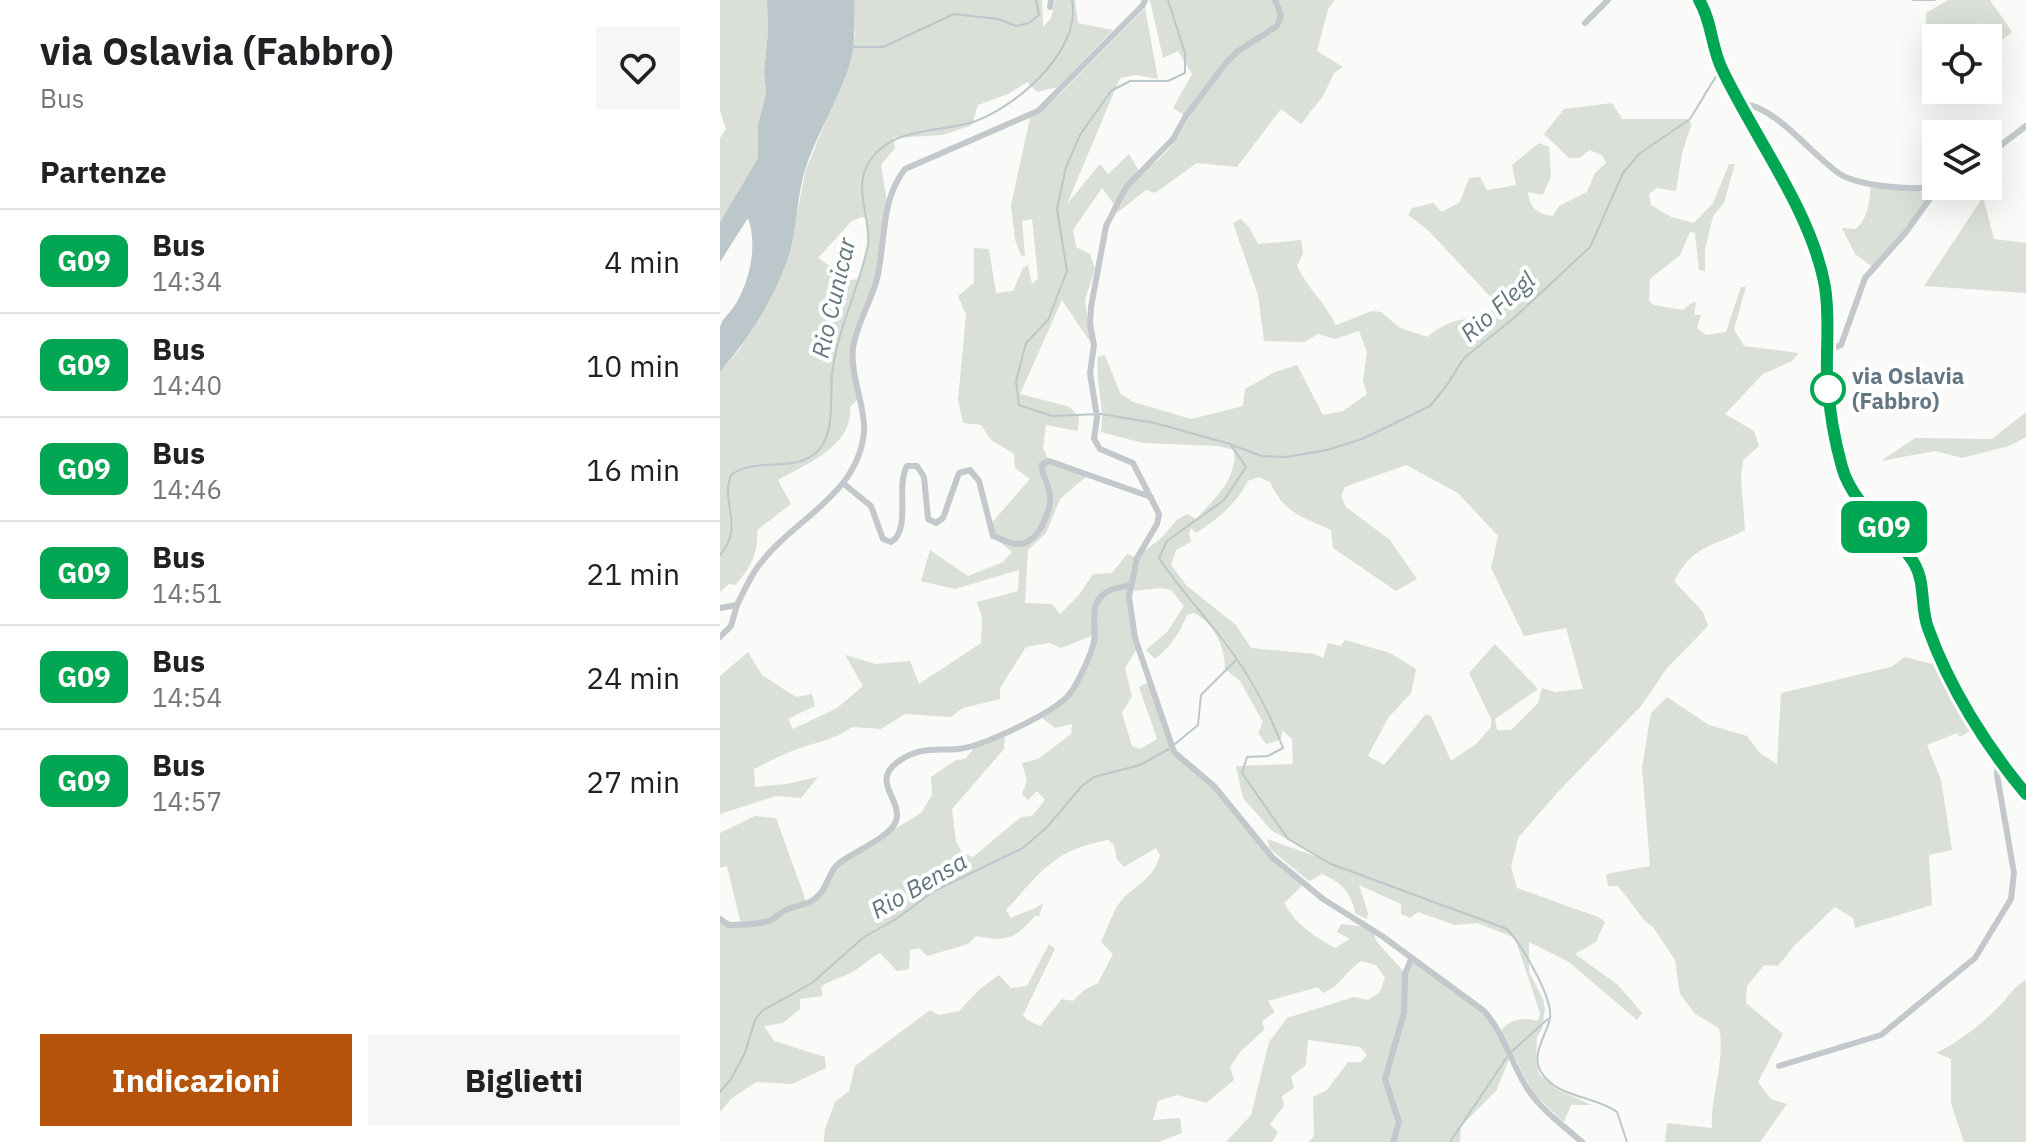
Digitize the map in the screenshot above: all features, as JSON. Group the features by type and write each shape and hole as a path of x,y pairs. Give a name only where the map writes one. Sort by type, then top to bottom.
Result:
{"street":[{"path":"720,637 731,626 737,605 758,566 844,484 855,463 864,431 853,368 853,346 876,282 887,203 893,185 905,169 1038,111 1145,0"},
{"path":"1275,0 1281,15 1277,26 1238,51 1225,64 1186,116 1173,139 1126,187 1106,226 1097,265 1090,315 1094,345 1090,373 1097,406 1096,445 1133,463 1159,514 1157,524 1137,558 1130,585 1135,638 1174,752 1214,786 1272,857 1323,899 1382,936 1484,1011 1495,1022 1527,1088 1582,1142"},
{"path":"1585,23 1608,0"},
{"path":"1699,0 1706,14 1714,48 1740,104 1811,240 1825,288 1829,391 1845,477 1919,573 1926,624 1937,651 1971,715 2026,794"},
{"path":"1740,104 1752,106 1779,122 1839,174 1855,181 1922,190"},
{"path":"2002,144 2026,126"},
{"path":"1827,351 1841,345 1865,278 1906,232 1928,201 1919,190"},
{"path":"844,484 871,506 883,539 891,542 898,538 902,529 902,475 907,466 917,466 924,477 928,519 936,523 943,518 959,473 970,470 979,481 993,536 1016,544 1026,543 1034,536 1047,514 1051,502 1050,489 1041,472 1042,464 1049,461 1151,497"},
{"path":"720,919 729,925 769,921 788,909 812,902 822,893 835,866 891,830 897,820 896,809 886,786 887,776 898,761 931,748 957,750 983,744 1068,697 1091,652 1095,635 1093,612 1098,601 1106,592 1130,585"},
{"path":"720,608 737,605"},
{"path":"1779,1066 1881,1035 1975,958 2011,899 2014,873 1997,775 1998,755"},
{"path":"1393,1142 1399,1122 1385,1079 1404,1013 1405,974 1411,959"}],"shaded area":[{"path":"720,0 767,0 768,32 764,72 766,93 758,125 758,158 720,222 720,138 726,129 720,111"},
{"path":"767,0 855,0 853,52 804,173 792,242 778,284 761,315 720,372 720,328 739,298 748,276 752,240 748,218 720,262 720,222 758,158 758,125 766,93"},
{"path":"855,0 1042,0 1043,27 1051,18 1055,0 1075,0 1078,23 1113,30 1058,87 1037,92 1027,82 1008,94 978,105 972,125 943,135 893,138 895,148 881,165 887,203 876,282 853,346 858,399 850,407 845,432 837,443 815,460 778,480 791,504 757,530 757,546 749,566 735,585 729,584 720,592 720,372 740,349 755,322 793,236 805,172 851,59 855,34","holes":["867,218 868,242 859,279 851,280 818,258 852,221"]},
{"path":"1150,0 1335,0 1328,9 1317,51 1343,67 1334,73 1323,96 1301,124 1281,109 1237,167 1197,163 1155,193 1146,190 1117,213 1102,188 1073,230 1076,247 1090,254 1095,269 1085,300 1091,343 1062,300 1020,394 1070,407 1079,417 1078,431 1046,425 1043,448 1049,461 1088,475 1060,499 1046,533 1028,550 1025,603 1052,604 1060,614 1079,595 1093,574 1112,573 1127,554 1137,558 1130,585 1138,647 1125,668 1132,696 1122,713 1132,746 1140,749 1157,739 1139,687 1149,682 1174,752 1214,786 1272,857 1304,884 1284,903 1300,924 1335,948 1350,939 1337,932 1341,924 1372,930 1377,942 1405,973 1411,959 1484,1011 1510,1057 1496,1091 1461,1126 1460,1142 1309,1142 1314,1136 1313,1097 1327,1090 1348,1062 1361,1062 1367,1055 1360,1047 1308,1040 1306,1065 1291,1077 1294,1088 1282,1096 1284,1106 1270,1124 1278,1132 1272,1142 1226,1142 1251,1115 1269,1042 1287,1018 1354,997 1368,1000 1380,992 1385,978 1376,965 1361,961 1334,987 1323,993 1318,987 1268,1001 1275,1012 1262,1021 1264,1030 1241,1051 1230,1067 1234,1080 1206,1103 1177,1095 1158,1101 1153,1120 1180,1118 1182,1133 1158,1142 824,1142 825,1129 835,1102 849,1091 855,1066 930,1010 939,1015 959,1011 999,975 1011,988 1027,986 1049,944 1055,949 1023,1015 1027,1020 1040,1026 1062,999 1073,1001 1084,990 1098,983 1113,954 1101,942 1113,914 1124,898 1152,871 1160,855 1156,848 1124,867 1117,859 1114,845 1108,840 1074,850 1039,874 1006,910 1011,918 1043,903 1039,917 1036,915 1016,934 1003,939 976,936 968,944 927,956 919,948 910,950 909,969 897,971 880,953 856,970 821,987 823,996 800,999 800,1009 783,1023 764,1026 774,1041 825,1057 826,1068 792,1084 756,1082 731,1099 720,1112 720,919 729,925 741,924 727,866 720,868 720,833 755,816 776,818 807,904 812,902 835,866 921,813 932,795 931,777 956,760 965,759 976,746 1005,733 1004,749 952,809 956,841 962,853 973,857 1021,817 1032,816 1045,800 1037,791 1028,800 1022,794 1027,781 1022,763 1038,759 1071,734 1072,724 1055,728 1038,715 1068,696 1091,652 1094,635 1061,648 1049,643 1026,647 1000,688 1000,699 963,708 951,717 905,714 881,729 852,727 754,769 755,787 818,777 801,798 776,796 720,814 720,676 748,652 762,675 796,697 812,694 815,706 788,719 793,729 837,708 863,686 845,655 876,664 910,661 919,684 981,643 982,617 977,602 1018,591 1019,570 955,589 921,581 930,550 968,576 1003,562 1012,552 993,536 990,525 1030,479 1015,468 1014,454 991,440 981,425 963,423 958,400 966,315 958,296 974,283 974,248 989,249 996,293 1013,291 1023,268 1028,265 1032,284 1038,278 1032,219 1022,221 1025,256 1021,255 1015,240 1011,205 1030,118 1059,95 1145,8 1158,79 1136,75 1120,78 1067,204 1100,164 1108,174 1129,154 1140,173 1159,159 1177,137 1194,109 1186,116 1173,108 1192,74 1178,51 1163,58"},
{"path":"1948,0 1990,0 2012,32 2002,40 2002,24 1926,24 1926,13"},
{"path":"1612,103 1622,119 1690,119 1676,191 1657,188 1649,194 1651,205 1671,217 1694,223 1713,203 1729,164 1735,164 1724,203 1713,216 1705,250 1705,271 1699,270 1695,233 1690,232 1680,255 1650,279 1649,301 1654,305 1683,310 1696,303 1694,315 1701,315 1697,328 1706,335 1726,332 1741,287 1746,287 1734,329 1744,346 1799,353 1792,361 1763,374 1725,414 1754,431 1759,446 1743,460 1741,478 1745,530 1696,553 1674,581 1703,612 1708,626 1667,668 1641,706 1518,838 1511,867 1517,888 1605,922 1596,942 1575,954 1618,985 1642,1013 1637,1020 1569,962 1529,942 1529,972 1545,1009 1542,1029 1537,1037 1539,1074 1558,1090 1592,1105 1571,1105 1564,1122 1533,1093 1501,1030 1518,1020 1538,1021 1540,1013 1515,938 1477,923 1455,925 1418,912 1410,918 1401,914 1401,904 1359,885 1367,919 1356,914 1348,894 1335,881 1322,874 1309,881 1270,849 1267,839 1318,857 1271,830 1243,798 1236,766 1293,764 1292,739 1283,731 1280,740 1266,744 1258,733 1263,722 1240,681 1225,669 1217,636 1201,617 1194,613 1187,615 1174,639 1155,659 1146,650 1167,632 1184,606 1171,590 1134,591 1136,568 1143,552 1178,519 1187,514 1196,519 1210,504 1232,470 1234,450 1218,446 1143,443 1101,432 1097,367 1098,357 1105,355 1120,393 1133,402 1191,419 1243,406 1245,389 1275,372 1297,365 1323,415 1343,411 1367,394 1363,381 1367,352 1359,331 1335,339 1318,334 1304,342 1264,341 1258,295 1233,223 1241,219 1258,244 1301,240 1303,253 1297,266 1336,325 1372,311 1381,312 1400,328 1428,337 1451,322 1478,320 1499,306 1427,229 1408,215 1412,208 1433,203 1442,212 1460,202 1469,178 1480,177 1487,190 1516,185 1512,165 1539,143 1549,147 1551,176 1543,195 1528,192 1529,198 1535,209 1553,216 1559,206 1587,192 1595,173 1606,163 1602,155 1589,150 1580,158 1569,158 1544,134 1564,109","holes":["1406,465 1458,493 1498,536 1491,568 1524,636 1566,628 1583,689 1555,692 1542,688 1538,703 1511,730 1497,730 1495,719 1538,689 1495,644 1469,673 1491,719 1491,727 1476,744 1451,761 1431,716 1426,714 1384,765 1368,756 1388,718 1411,693 1416,669 1390,653 1345,640 1341,646 1328,643 1323,658 1314,654 1251,648 1236,625 1187,586 1171,565 1176,550 1191,542 1191,528 1196,533 1212,522 1232,504 1248,481 1259,477 1270,482 1288,508 1331,530 1333,548 1396,591 1417,579 1390,540 1346,507 1341,496 1345,487"]},
{"path":"1871,183 1919,190 1922,200 1928,201 1874,268 1855,254 1842,228 1856,229 1868,208"},
{"path":"1981,200 1984,200 1994,239 2026,243 2026,293 1924,286"},
{"path":"2026,412 2026,437 2009,446 1962,458 1935,451 1881,461 1915,438 1992,439"},
{"path":"1937,651 1978,726 1960,737 1957,733 1927,745 1941,780 1952,850 1929,855 1932,905 1855,928 1853,918 1835,907 1778,966 1764,965 1747,986 1746,1003 1783,1034 1758,1082 1771,1099 1787,1104 1760,1142 1665,1142 1667,1123 1712,1128 1721,1040 1719,1028 1695,1014 1680,994 1675,960 1653,927 1618,886 1608,886 1606,874 1650,866 1642,768 1651,713 1667,697 1709,725 1747,736 1760,753 1777,764 1781,693 1891,667 1905,657 1932,664"},
{"path":"2026,980 2026,1142 1964,1142 1951,1103 1951,1059 1936,1053 1980,1024"}],"waterway":[{"path":"851,47 883,47 954,14 998,19 1016,26 1029,23 1039,15 1036,0"},
{"name":"Rio Cunicar","path":"720,555 731,534 728,495 731,475 751,467 804,460 820,448 829,429 835,358 868,245 862,195 863,175 867,166 876,153 901,137 976,121 1027,89 1044,73 1067,38 1072,19 1072,0"},
{"path":"1168,0 1185,53 1185,73 1168,81 1130,81 1111,91 1080,135 1066,167 1057,209 1067,271 1048,320 1026,343 1016,381 1019,405 1052,416 1101,414 1155,423 1230,444 1246,467 1224,500 1167,541 1159,558 1246,673 1283,748 1268,756 1247,757 1242,773 1288,839 1331,864 1507,929 1535,971 1550,1009 1550,1018 1538,1051 1541,1072 1548,1081 1566,1092 1617,1112 1627,1142"},
{"path":"1913,0 1935,0"},
{"name":"Rio Flegl","path":"1232,445 1262,456 1286,457 1327,450 1362,439 1430,406 1464,358 1514,318 1590,247 1623,173 1639,154 1690,119 1718,73"},
{"name":"Rio Bensa","path":"1175,744 1198,725 1201,695 1236,660"},
{"name":"Rio Bensa","path":"720,1092 745,1053 755,1020 762,1011 812,983 864,937 896,919 934,891 1023,848 1094,777 1140,765 1169,749"},
{"path":"1511,1052 1548,1019"},
{"path":"1450,1142 1507,1057"}],"bus line":[{"name":"G09","path":"1699,0 1706,14 1719,64 1794,204 1822,273 1828,314 1829,391 1845,477 1857,497 1919,573 1926,624 1937,651 1971,715 2026,794"}],"place":[{"name":"via Oslavia (Fabbro)","path":"1828,389"}]}
